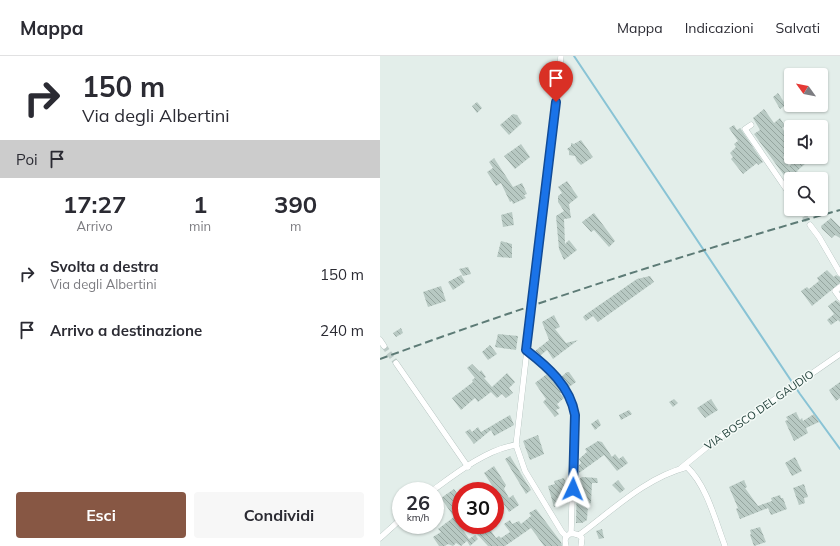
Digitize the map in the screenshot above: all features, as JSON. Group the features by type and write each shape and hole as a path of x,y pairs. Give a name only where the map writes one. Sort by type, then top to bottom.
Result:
{"street":[{"path":"561,56 516,444 525,471 562,532 579,535 582,542 581,546"},
{"path":"751,125 745,129 784,186"},
{"path":"810,224 819,236 840,273"},
{"path":"840,287 835,291 840,298"},
{"path":"380,340 384,346"},
{"path":"526,350 554,373 573,405 575,415 569,534 564,541 566,546"},
{"name":"VIA BOSCO DEL GAUDIO","path":"579,535 648,482 681,468 713,442 840,354"},
{"path":"396,364 468,467"},
{"path":"444,483 500,448 516,444"},
{"path":"681,468 687,467 695,475 725,546"},
{"path":"380,538 392,527"}],"building":[{"path":"778,93 784,102 784,106 780,109 773,97"},
{"path":"477,102 482,108 477,113 472,106"},
{"path":"764,109 774,123 780,118 784,124 782,128 784,131 784,164 788,164 789,166 791,164 805,164 797,171 798,172 784,172 784,175 754,134 760,130 753,118"},
{"path":"513,114 517,115 522,123 509,135 500,125"},
{"path":"734,125 737,130 740,128 763,162 758,165 757,163 743,174 731,159 733,157 730,153 736,147 734,144 738,141 729,128"},
{"path":"581,140 593,157 581,165 575,156 569,155 569,151 567,149 571,146 571,143 574,144"},
{"path":"521,144 530,157 515,169 504,156"},
{"path":"494,158 513,187 522,183 527,194 524,195 526,198 513,204 512,201 510,202 501,183 496,186 487,172 493,168 489,162"},
{"path":"567,181 578,197 569,204 571,218 564,219 565,244 569,240 577,250 564,260 559,249 556,216 564,211 558,202 558,196 562,193 558,187"},
{"path":"512,212 514,225 503,227 501,215"},
{"path":"594,213 615,241 609,247 594,230 591,232 582,222"},
{"path":"831,218 840,227 840,238 835,235 832,238 822,229 821,226"},
{"path":"501,241 512,244 512,258 497,257"},
{"path":"468,267 471,274 463,276 459,269"},
{"path":"827,270 834,277 836,275 840,277 840,283 812,306 801,291 807,287 809,289 819,281 817,278"},
{"path":"461,275 465,282 453,290 448,282"},
{"path":"650,276 654,282 598,322 593,316 586,321 583,317 637,279"},
{"path":"441,286 446,301 428,307 423,292"},
{"path":"836,300 840,303 840,322 838,320 831,325 827,320 834,314 828,306"},
{"path":"554,315 560,327 555,329 566,343 578,340 553,359 547,350 541,355 535,351 549,340 542,322"},
{"path":"401,328 403,333 396,337 393,333"},
{"path":"498,334 518,336 516,350 495,347"},
{"path":"490,345 497,354 488,360 482,352"},
{"path":"472,364 480,372 481,370 486,377 484,378 492,387 507,373 515,382 509,388 513,393 506,398 502,394 497,398 491,392 478,402 475,398 461,410 452,398 473,382 472,380 475,378 467,368"},
{"path":"569,372 576,382 569,387 561,377"},
{"path":"547,374 560,389 562,392 560,393 564,398 557,404 560,408 556,410 559,414 555,417 543,402 546,399 535,383"},
{"path":"840,382 840,398 836,401 829,390"},
{"path":"674,399 678,403 673,407 669,402"},
{"path":"711,399 718,410 705,418 697,408"},
{"path":"629,410 632,414 621,420 619,415"},
{"path":"796,412 800,420 802,418 803,421 814,414 819,422 806,428 808,433 794,441 785,421 788,420 786,417"},
{"path":"510,415 514,425 494,436 491,430 474,444 465,432 470,429 472,432 478,427 481,432"},
{"path":"598,419 601,425 595,430 591,424"},
{"path":"538,435 544,454 530,460 523,441"},
{"path":"598,441 602,442 612,457 615,454 619,459 623,456 628,463 617,471 604,455 579,473 578,466 581,463 579,459 587,452 585,449"},
{"path":"510,456 531,490 526,494 505,459"},
{"path":"795,457 802,471 792,476 785,463"},
{"path":"494,466 506,485 504,489 504,482 490,482 484,473"},
{"path":"582,477 597,478 598,483 592,483 591,503 588,504 587,520 582,523 576,523 577,481"},
{"path":"564,478 568,489 568,503 554,507 548,486 555,484 554,481"},
{"path":"618,480 625,489 620,493 612,485"},
{"path":"744,480 747,487 745,488 758,506 772,501 771,498 780,495 781,498 783,498 787,509 771,515 768,508 740,519 736,509 738,508 729,487"},
{"path":"804,484 808,497 804,498 805,503 799,505 793,488"},
{"path":"504,489 509,498 513,495 519,505 509,512 504,504"},
{"path":"452,490 452,514 444,502 444,496"},
{"path":"536,509 561,542 562,546 544,546 531,528 505,546 488,546 477,534 493,534 496,538 499,536 501,538 510,532 504,524 510,520 512,524 519,521 521,524 531,516 529,513"},
{"path":"452,518 452,534 466,534 469,539 475,535 478,539 470,546 467,541 461,546 456,543 453,546 448,544 445,546 439,546 433,537 438,534 444,534 444,524"},
{"path":"760,527 766,542 754,546 750,535 750,530"},
{"path":"602,529 604,538 599,539 596,531"}],"waterway":[{"path":"574,56 800,394 840,449"}],"tunnel":[{"path":"804,216 810,225"},
{"path":"384,346 396,363"}],"railway":[{"path":"380,359 608,280 840,210"}],"route":[{"path":"556,102 526,350 554,373 573,405 575,415 573,489"}]}
